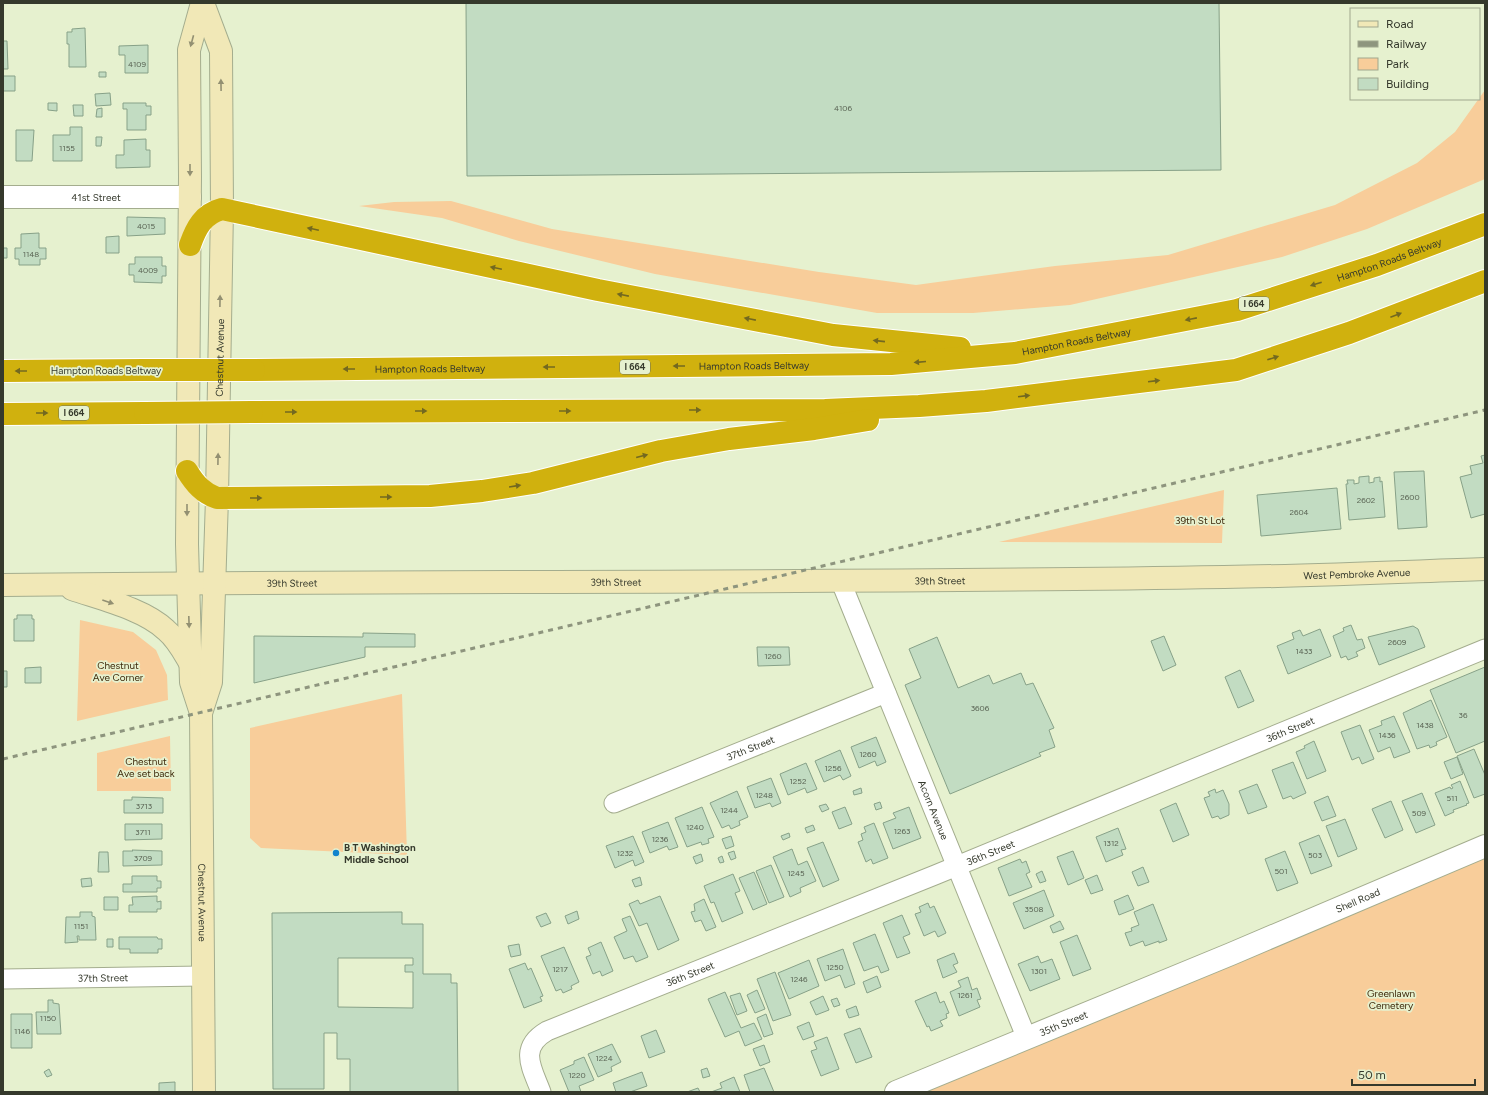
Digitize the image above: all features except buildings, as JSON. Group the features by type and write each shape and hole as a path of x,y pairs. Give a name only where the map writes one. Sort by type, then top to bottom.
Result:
{"highway":[{"path":"190,245 194,231 206,216 214,211 222,209 598,290 833,335 881,341 1015,353"},
{"name":"Hampton Roads Beltway","path":"3,371 891,364 1015,353 1236,310 1377,265 1485,224"},
{"name":"I 664","path":"3,414 825,410 919,406 986,401 1236,370 1349,333 1485,281"},
{"path":"187,471 192,480 203,491 217,498 430,496 482,491 533,483 676,448 730,439 814,429 986,401"}],"main road":[{"name":"Chestnut Avenue","path":"202,3 189,50 190,245 187,471 190,665 191,682 201,713 204,1092"},
{"name":"Chestnut Avenue","path":"201,713 211,682 217,498 222,209 221,51 202,3"},
{"name":"West Pembroke Avenue","path":"1228,577 1485,569"},
{"name":"39th Street","path":"3,584 215,582 841,582 1228,577"},
{"path":"58,584 141,614 155,621 179,644 190,665"}],"street":[{"name":"41st Street","path":"3,197 190,197"},
{"name":"Acorn Avenue","path":"841,582 1027,1039"},
{"name":"36th Street","path":"539,1085 530,1063 529,1054 532,1044 538,1036 547,1031 956,866 1485,649"},
{"name":"37th Street","path":"614,803 886,693"},
{"name":"Shell Road","path":"1231,954 1485,846"},
{"name":"35th Street","path":"896,1092 1231,954"},
{"name":"37th Street","path":"3,979 203,976"}],"green space":[{"path":"1485,90 1485,179 1367,229 1282,257 1070,305 973,313 877,313 655,274 519,241 442,218 359,206 394,202 451,201 552,229 819,272 916,285 1055,266 1168,255 1335,205 1417,163 1455,132 1478,100 1480,100 1480,97"},
{"name":"39th St Lot","path":"1224,490 1222,543 999,542"},
{"name":"Chestnut Ave Corner","path":"80,620 133,632 156,650 167,675 168,700 77,721"},
{"path":"402,694 407,855 261,848 250,838 250,728"},
{"name":"Chestnut Ave set back","path":"170,736 171,791 97,791 97,753"},
{"name":"Greenlawn Cemetery","path":"1485,858 1485,1092 923,1092"}],"railway":[{"path":"3,759 1485,410"}],"place":[{"name":"B T Washington Middle School","path":"336,853"}]}
